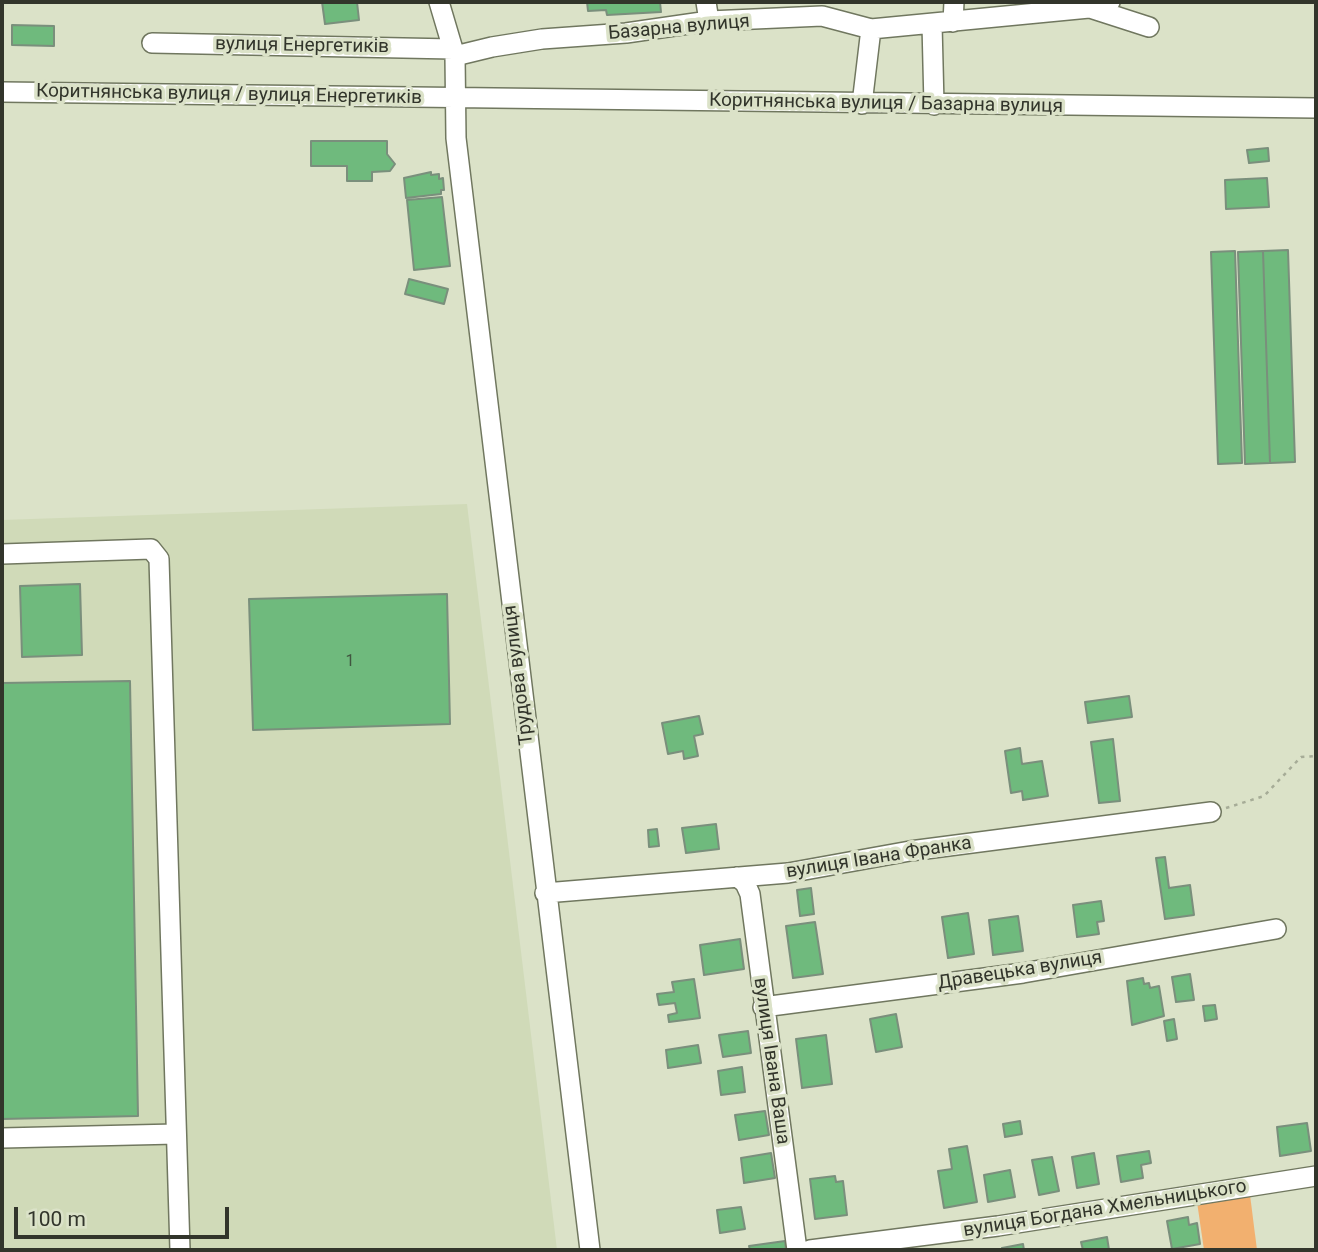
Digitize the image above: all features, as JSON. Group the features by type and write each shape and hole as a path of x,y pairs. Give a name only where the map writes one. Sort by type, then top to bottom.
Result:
{"street":[{"name":"Трудова вулиця","path":"439,2 454,53 456,138 590,1250"},
{"path":"953,22 954,2"},
{"name":"Базарна вулиця","path":"454,53 626,33 707,11 822,16 871,29 1089,8 1110,2"},
{"path":"1089,8 1149,27"},
{"path":"932,24 934,105"},
{"path":"862,104 871,29"},
{"name":"вулиця Енергетиків","path":"152,43 454,53"},
{"name":"Коритнянська вулиця / вулиця Енергетиків","path":"2,92 457,98"},
{"name":"Коритнянська вулиця / Базарна вулиця","path":"457,98 1316,108"},
{"path":"2,554 151,550 159,559 180,1250"},
{"name":"вулиця Івана Франка","path":"545,894 788,873 910,851 1211,812"},
{"name":"вулиця Івана Ваша","path":"737,877 746,883 750,894 797,1250"},
{"name":"Дравецька вулиця","path":"763,1007 1023,972 1276,929"},
{"path":"2,1138 176,1134"},
{"name":"вулиця Богдана Хмельницького","path":"810,1250 998,1226 1316,1176"}],"path":[{"path":"1211,812 1264,796 1301,757 1316,756"}],"shaded area":[{"path":"467,504 557,1250 2,1250 2,520"},
{"path":"1249,1187 1257,1250 1204,1250 1196,1195"}],"building":[{"path":"322,2 357,2 359,20 325,24"},
{"path":"587,2 660,2 661,12 607,15 606,10 588,11"},
{"path":"12,25 54,26 54,46 12,45"},
{"path":"311,141 387,141 387,154 395,164 390,171 372,172 372,181 347,181 347,166 311,166"},
{"path":"1268,148 1269,161 1249,163 1247,150"},
{"path":"431,172 431,175 439,174 439,179 443,178 444,190 441,190 441,194 406,198 404,178"},
{"path":"1267,178 1269,207 1226,209 1225,180"},
{"path":"442,197 450,266 414,270 407,200"},
{"path":"1288,250 1295,462 1270,463 1263,251"},
{"path":"1235,251 1242,463 1218,464 1211,252"},
{"path":"1263,251 1270,463 1245,464 1238,252"},
{"path":"409,279 448,289 444,304 405,294"},
{"path":"80,584 82,655 22,657 20,586"},
{"path":"447,594 450,724 253,730 249,599"},
{"path":"130,681 138,1116 2,1119 2,683"},
{"path":"1129,696 1132,717 1088,723 1085,702"},
{"path":"699,716 703,734 694,736 698,756 684,759 683,751 668,754 662,723"},
{"path":"1113,739 1120,801 1099,803 1091,742"},
{"path":"1020,748 1022,764 1042,761 1048,796 1023,800 1022,791 1011,793 1005,751"},
{"path":"716,824 719,849 686,853 682,828"},
{"path":"657,829 659,846 649,847 648,830"},
{"path":"1165,857 1169,888 1190,885 1194,915 1165,919 1156,858"},
{"path":"811,888 814,914 800,916 797,890"},
{"path":"1101,901 1104,921 1097,922 1099,934 1077,937 1073,905"},
{"path":"968,913 974,954 948,958 942,917"},
{"path":"1018,916 1023,951 993,955 989,920"},
{"path":"815,922 823,974 793,978 786,926"},
{"path":"740,939 744,969 704,975 700,945"},
{"path":"1190,974 1194,1000 1176,1002 1172,977"},
{"path":"1143,978 1144,984 1149,983 1150,988 1159,986 1164,1016 1132,1025 1127,981"},
{"path":"694,979 700,1018 669,1022 668,1015 677,1013 675,1003 659,1005 657,994 674,992 672,982"},
{"path":"1215,1005 1217,1019 1205,1021 1203,1006"},
{"path":"896,1014 902,1047 876,1052 870,1019"},
{"path":"1174,1019 1177,1039 1167,1041 1164,1021"},
{"path":"748,1031 751,1053 723,1057 719,1035"},
{"path":"826,1035 832,1084 802,1088 796,1039"},
{"path":"698,1045 701,1063 668,1068 666,1050"},
{"path":"742,1067 745,1092 721,1095 718,1071"},
{"path":"765,1111 769,1135 739,1140 735,1115"},
{"path":"1020,1121 1022,1134 1005,1137 1003,1124"},
{"path":"1307,1123 1311,1151 1280,1156 1277,1127"},
{"path":"967,1146 977,1202 944,1208 938,1171 952,1169 949,1149"},
{"path":"1149,1151 1151,1163 1141,1165 1143,1178 1121,1182 1117,1156"},
{"path":"771,1153 775,1178 744,1183 741,1158"},
{"path":"1094,1153 1099,1184 1077,1188 1072,1157"},
{"path":"1052,1157 1059,1191 1039,1195 1032,1160"},
{"path":"1010,1170 1015,1197 988,1202 984,1175"},
{"path":"835,1176 836,1182 843,1181 847,1215 815,1219 810,1179"},
{"path":"741,1207 745,1229 720,1233 717,1210"},
{"path":"1188,1217 1189,1225 1197,1223 1200,1244 1172,1249 1167,1221"},
{"path":"1107,1237 1109,1250 1083,1250 1081,1242"},
{"path":"785,1241 786,1250 750,1250 749,1246"},
{"path":"1023,1244 1024,1250 1002,1248"}]}
